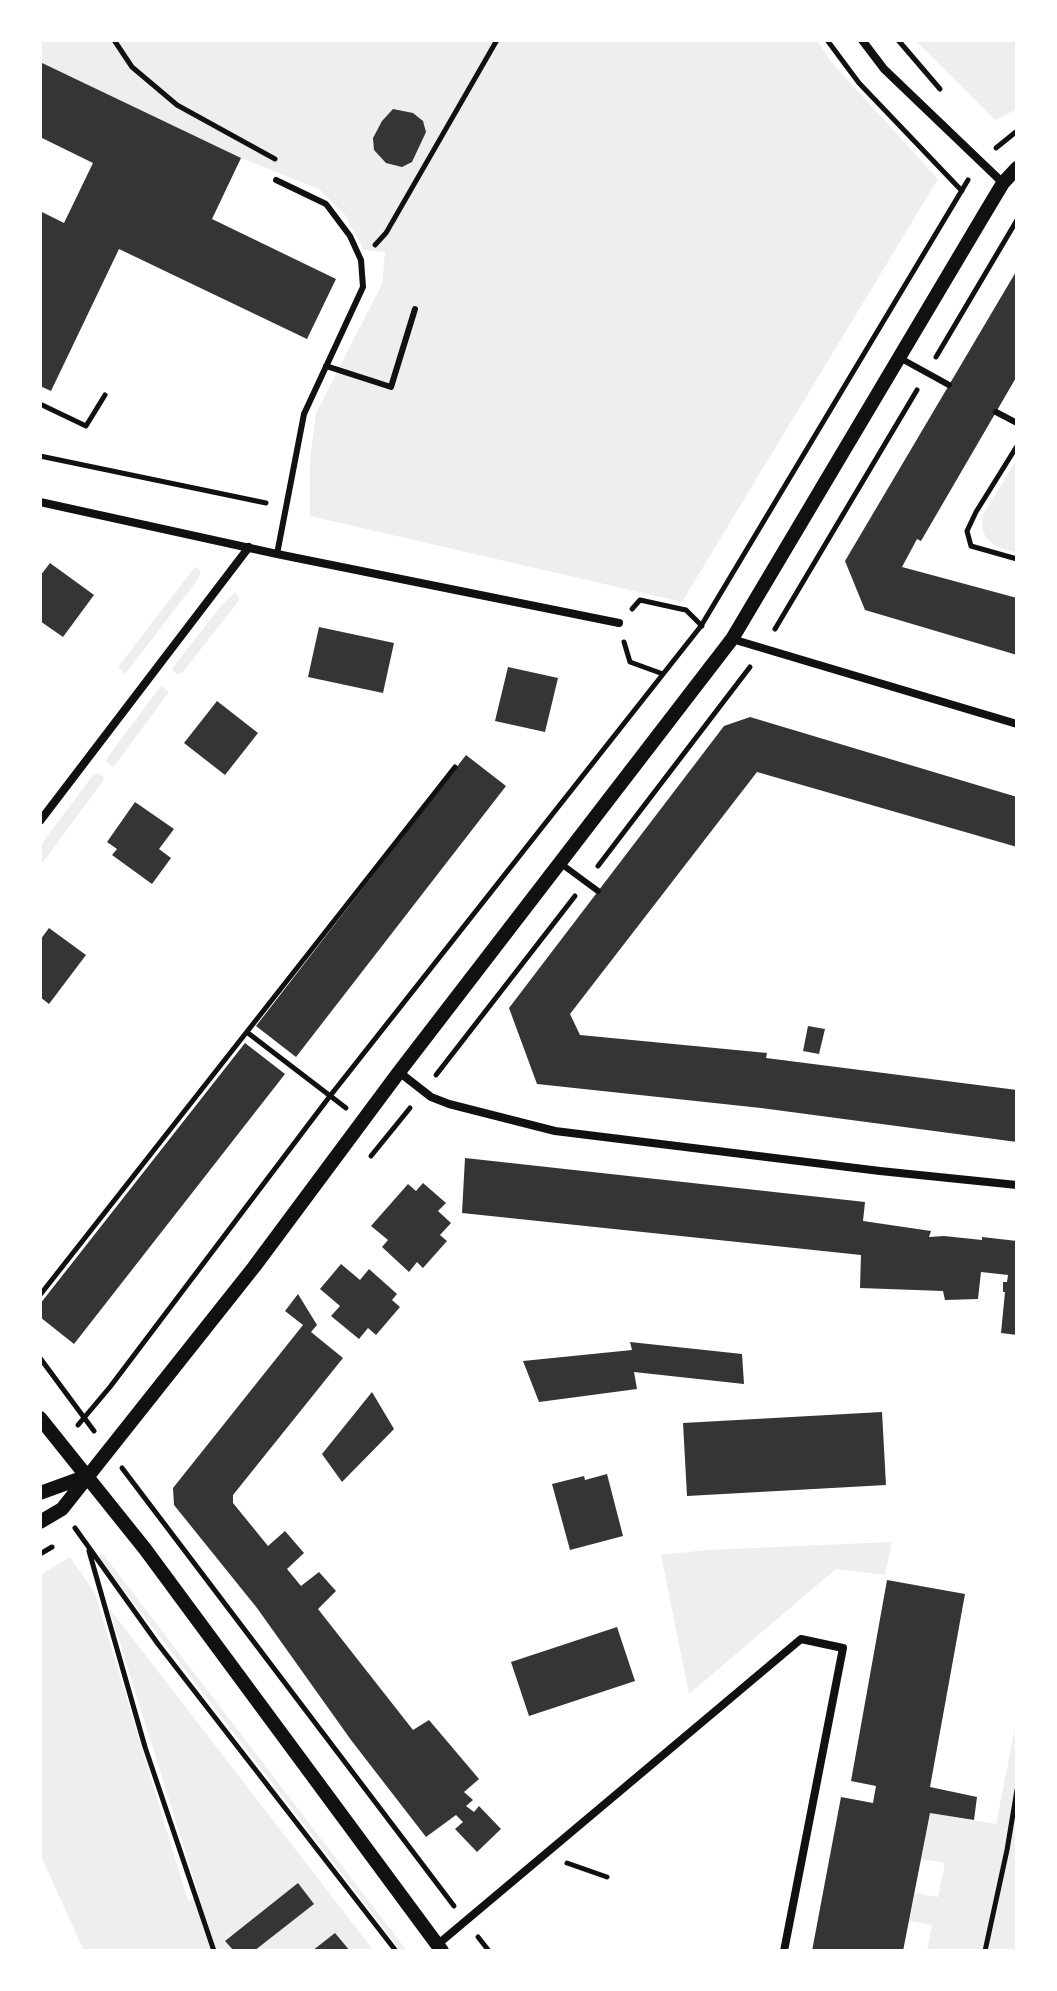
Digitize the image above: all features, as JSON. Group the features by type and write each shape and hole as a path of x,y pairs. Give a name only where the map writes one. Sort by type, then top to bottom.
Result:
{"street":[{"path":"862,40 884,69 1003,183"},
{"path":"40,1522 62,1509 254,1267 399,1072 732,639 1003,183 1017,168"},
{"path":"40,502 277,554 619,623"},
{"path":"40,821 249,547"},
{"path":"732,639 1017,724"},
{"path":"399,1072 431,1097 449,1104 555,1131 865,1170 1017,1185"},
{"path":"40,1418 155,1561 439,1948 465,1921 801,1639 843,1648 784,1951"},
{"path":"40,1493 87,1476"}],"lane":[{"path":"276,180 326,204 350,236 361,260 363,287 304,414 277,554"},
{"path":"326,366 391,387 415,309"},
{"path":"900,358 949,385"},
{"path":"996,412 1017,423"},
{"path":"560,863 598,891"}],"path":[{"path":"114,40 132,67 177,105 287,168"},
{"path":"361,260 386,233 497,40"},
{"path":"827,40 859,83 985,213"},
{"path":"40,1358 85,1419 330,1096 701,626 961,190 997,146 1017,131"},
{"path":"40,404 86,426 105,395"},
{"path":"1017,446 967,531 971,546 1017,559"},
{"path":"40,456 285,506"},
{"path":"663,674 630,662 619,623 640,600 686,610 701,626 732,639"},
{"path":"40,1295 455,767"},
{"path":"248,1033 363,1121"},
{"path":"123,1469 489,1951"},
{"path":"76,1530 158,1644 396,1951"},
{"path":"88,1546 145,1747 214,1951"},
{"path":"985,1951 1017,1790"},
{"path":"1007,1850 1017,1851"},
{"path":"569,1863 607,1877"}],"shaded area":[{"path":"40,40 817,40 832,63 938,179 682,602 310,516 310,459 316,413 382,284 385,252 364,250 345,215 319,189 241,158 40,62"},
{"path":"915,40 1017,40 1017,109 995,120"},
{"path":"1017,459 1017,553 990,542 982,524 983,515"},
{"path":"195,567 200,569 200,575 193,586 125,674 118,667"},
{"path":"235,592 240,599 183,672 178,674 173,671 173,667"},
{"path":"161,686 168,693 113,767 107,763 107,758"},
{"path":"98,773 104,777 103,781 40,866 40,846 93,775"},
{"path":"892,1542 885,1575 836,1569 689,1694 661,1555 707,1550"},
{"path":"103,1554 407,1951 401,1951 100,1559 99,1555"},
{"path":"70,1557 95,1593 188,1901 199,1895 109,1608 374,1951 84,1951 40,1854 40,1575"},
{"path":"1017,1718 1017,1951 927,1951 932,1925 909,1921 915,1893 938,1897 945,1863 921,1859 930,1813 996,1824"}],"building":[{"path":"40,62 241,158 212,219 336,279 307,339 119,249 51,391 40,386 40,215 42,212 64,223 93,163 40,137"},
{"path":"393,109 413,113 423,121 426,132 412,162 402,167 386,163 374,150 373,138"},
{"path":"1017,270 1017,376 921,541 917,539 902,567 1017,598 1017,655 865,610 845,561"},
{"path":"50,563 94,595 63,637 40,621 40,576"},
{"path":"319,627 394,643 383,693 308,677"},
{"path":"508,667 558,678 545,732 495,721"},
{"path":"217,701 258,733 225,775 184,743"},
{"path":"750,717 1017,797 1017,847 757,772 570,1014 580,1035 767,1053 766,1058 1017,1090 1017,1142 761,1108 537,1084 509,1008 724,726"},
{"path":"466,755 506,786 296,1057 256,1026"},
{"path":"135,802 174,829 159,849 171,858 152,884 112,855 117,849 107,842"},
{"path":"49,928 86,955 49,1004 40,997 40,940"},
{"path":"808,1026 825,1029 819,1054 803,1051"},
{"path":"245,1043 285,1074 74,1344 40,1317 40,1304"},
{"path":"465,1158 865,1202 863,1221 931,1231 929,1237 982,1240 982,1237 1017,1241 1017,1335 1001,1333 1003,1282 1007,1282 1008,1275 981,1272 978,1299 945,1300 943,1291 860,1288 861,1255 462,1213"},
{"path":"423,1183 446,1203 438,1211 451,1223 440,1235 447,1241 423,1268 417,1262 409,1272 382,1247 388,1240 371,1226 408,1184 416,1191"},
{"path":"341,1264 360,1280 369,1269 397,1294 392,1300 400,1307 376,1335 368,1328 359,1339 331,1316 340,1306 320,1289"},
{"path":"298,1294 317,1325 311,1332 343,1358 233,1495 233,1503 268,1546 285,1531 304,1553 287,1569 301,1586 319,1572 336,1591 318,1609 413,1730 429,1720 479,1779 464,1792 473,1800 466,1806 474,1812 479,1806 501,1829 477,1852 455,1829 463,1822 456,1815 426,1837 351,1740 257,1608 174,1505 173,1488 303,1325 285,1311"},
{"path":"630,1342 742,1354 744,1384 634,1372 637,1389 539,1402 523,1361 632,1350"},
{"path":"372,1392 394,1429 342,1482 322,1454"},
{"path":"882,1412 886,1485 687,1496 683,1423"},
{"path":"607,1474 623,1536 570,1550 552,1484"},
{"path":"887,1580 965,1594 930,1787 977,1797 974,1820 930,1813 903,1951 812,1951 841,1797 873,1803 876,1786 851,1781"},
{"path":"617,1627 635,1681 529,1716 511,1662"},
{"path":"298,1883 314,1904 254,1951 234,1951 225,1941"},
{"path":"335,1933 350,1951 312,1951"}]}
